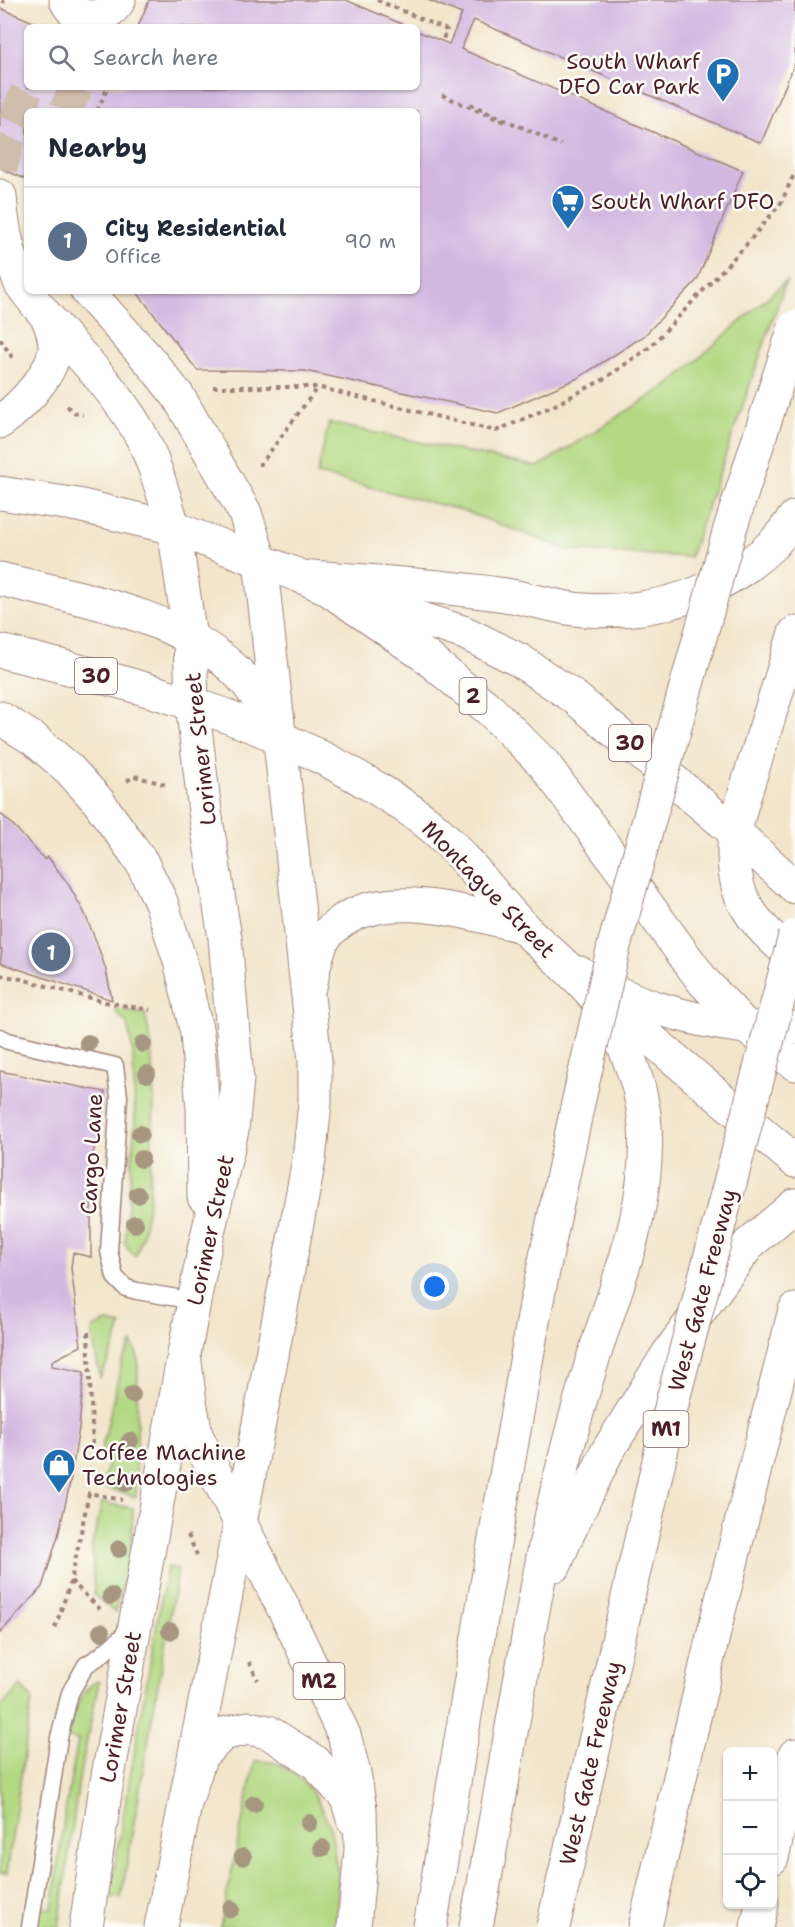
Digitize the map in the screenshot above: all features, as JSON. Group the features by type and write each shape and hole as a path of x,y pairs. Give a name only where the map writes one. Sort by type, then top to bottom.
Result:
{"main road":[{"path":"55,24 64,0 73,10 89,17 105,15 114,10"},
{"name":"Lorimer Street","path":"0,182 4,249 24,288"},
{"name":"Lorimer Street","path":"29,294 112,393 138,430 155,470 174,528 190,638 192,704 203,793 225,938 237,1080 232,1130 194,1301 105,1793 86,1927"},
{"path":"90,294 178,396 245,513 260,560 315,1060 315,1103 309,1160 161,1927"},
{"path":"0,422 17,410 51,365 55,347 48,318"},
{"path":"430,1927 483,1607 545,1259 578,1103 614,946 730,529 795,327"},
{"name":"30","path":"0,493 98,508 174,528 312,581 465,633 519,660 574,697 736,833 795,887"},
{"path":"312,581 499,594 582,610 629,611 665,605 704,592 738,572 772,545 795,517"},
{"path":"0,579 109,606 171,628 190,638 239,674 268,714 279,736"},
{"name":"2","path":"312,581 424,655 490,710 544,764 704,981 746,1027 795,1064"},
{"path":"795,633 751,774 736,833 736,876 749,912 765,931 795,959"},
{"name":"Montague Street","path":"0,651 59,665 192,704 279,736 338,765 423,819 457,849 522,926 590,991 658,1045 795,1161"},
{"path":"0,718 35,740 69,769 98,801 141,861 161,902 180,961 198,1044 203,1110 204,1250"},
{"path":"308,1000 314,966 320,948 330,932 351,917 367,910 412,904 444,908 522,926"},
{"name":"West Gate Freeway","path":"553,1927 673,1399 795,936"},
{"path":"553,956 592,980 636,1000 685,1016 746,1027 795,1028"},
{"path":"476,1927 547,1533 581,1397 633,1237 644,1176 645,1121 634,1073 619,1035 590,991"},
{"path":"528,1636 565,1540 613,1443 668,1354 749,1244 795,1205"},
{"path":"645,1927 718,1616 795,1310"},
{"path":"184,1354 196,1435 240,1523"},
{"name":"M2","path":"240,1523 344,1735 360,1809 361,1850 354,1927"},
{"path":"406,1927 483,1607"},
{"name":"M2","path":"187,1797 201,1755 223,1734 248,1728 268,1732 315,1762 347,1798 361,1850"},
{"path":"772,1855 795,1755"},
{"path":"757,1927 761,1909"}],"lane":[{"name":"Cargo Lane","path":"0,1037 19,1044 115,1066 119,1096 109,1251 115,1277 126,1288 194,1301"},
{"path":"30,1927 59,1738 70,1694 86,1665 135,1626"}],"path":[{"path":"377,0 447,30 442,41"},
{"path":"99,108 107,90"},
{"path":"442,95 531,133"},
{"path":"470,104 561,145"},
{"path":"209,387 318,387 496,431 555,405 604,379 650,347 746,245 781,203 795,172"},
{"path":"0,339 20,368"},
{"path":"261,464 318,387"},
{"path":"65,404 75,413 88,416"},
{"path":"98,801 134,776 203,793"},
{"path":"0,975 21,978 105,1002 150,1010"},
{"path":"88,1332 93,1450"},
{"path":"55,1628 71,1581 89,1493 178,1512 200,1562"},
{"path":"248,1660 258,1680"}],"green space":[{"path":"786,281 690,557 568,550 461,510 317,474 329,423 538,467 670,384"},
{"path":"117,1009 145,1014 151,1043 154,1103 149,1198 143,1234 136,1256 125,1243 135,1121 133,1052 127,1023 115,1011"},
{"path":"107,1322 121,1325 100,1377 92,1335 93,1328"},
{"path":"132,1343 138,1357 136,1497 102,1487 110,1456 101,1453 122,1361"},
{"path":"102,1503 133,1508 131,1553 115,1613 94,1595 92,1545"},
{"path":"167,1567 178,1569 121,1898 109,1897"},
{"path":"96,1681 99,1682 79,1779 59,1927 36,1927 38,1907 52,1909 65,1812 78,1740 67,1737 80,1699"},
{"path":"21,1686 32,1699 7,1873 0,1873 0,1708"},
{"path":"255,1761 274,1762 294,1773 312,1791 330,1826 338,1875 336,1927 220,1927"}],"building":[{"path":"149,0 346,0 402,24 139,24"},
{"name":"South Wharf DFO","path":"428,0 795,0 795,63 761,143 474,20 461,49 743,171 697,280 644,336 578,378 498,413 305,371 197,370 138,294 420,294 420,108 24,108 24,179 0,168 0,8 38,24 24,24 24,90 420,90 420,32 449,44 462,14"},
{"path":"0,813 45,860 48,857 68,884 84,912 96,941 106,970 112,1000 0,963 2,950 0,949"},
{"path":"0,1071 105,1092 91,1165 91,1257 73,1253 71,1268 81,1346 52,1361 52,1366 84,1372 79,1428 70,1483 58,1536 42,1587 0,1633"}],"tunnel":[{"path":"1,169 8,140 27,90"},
{"path":"66,108 76,90"}],"place":[{"name":"South Wharf DFO Car Park","path":"723,103"},
{"name":"South Wharf DFO","path":"568,230"},
{"name":"City Residential","path":"51,952"},
{"name":"Coffee Machine Technologies","path":"59,1494"}]}
